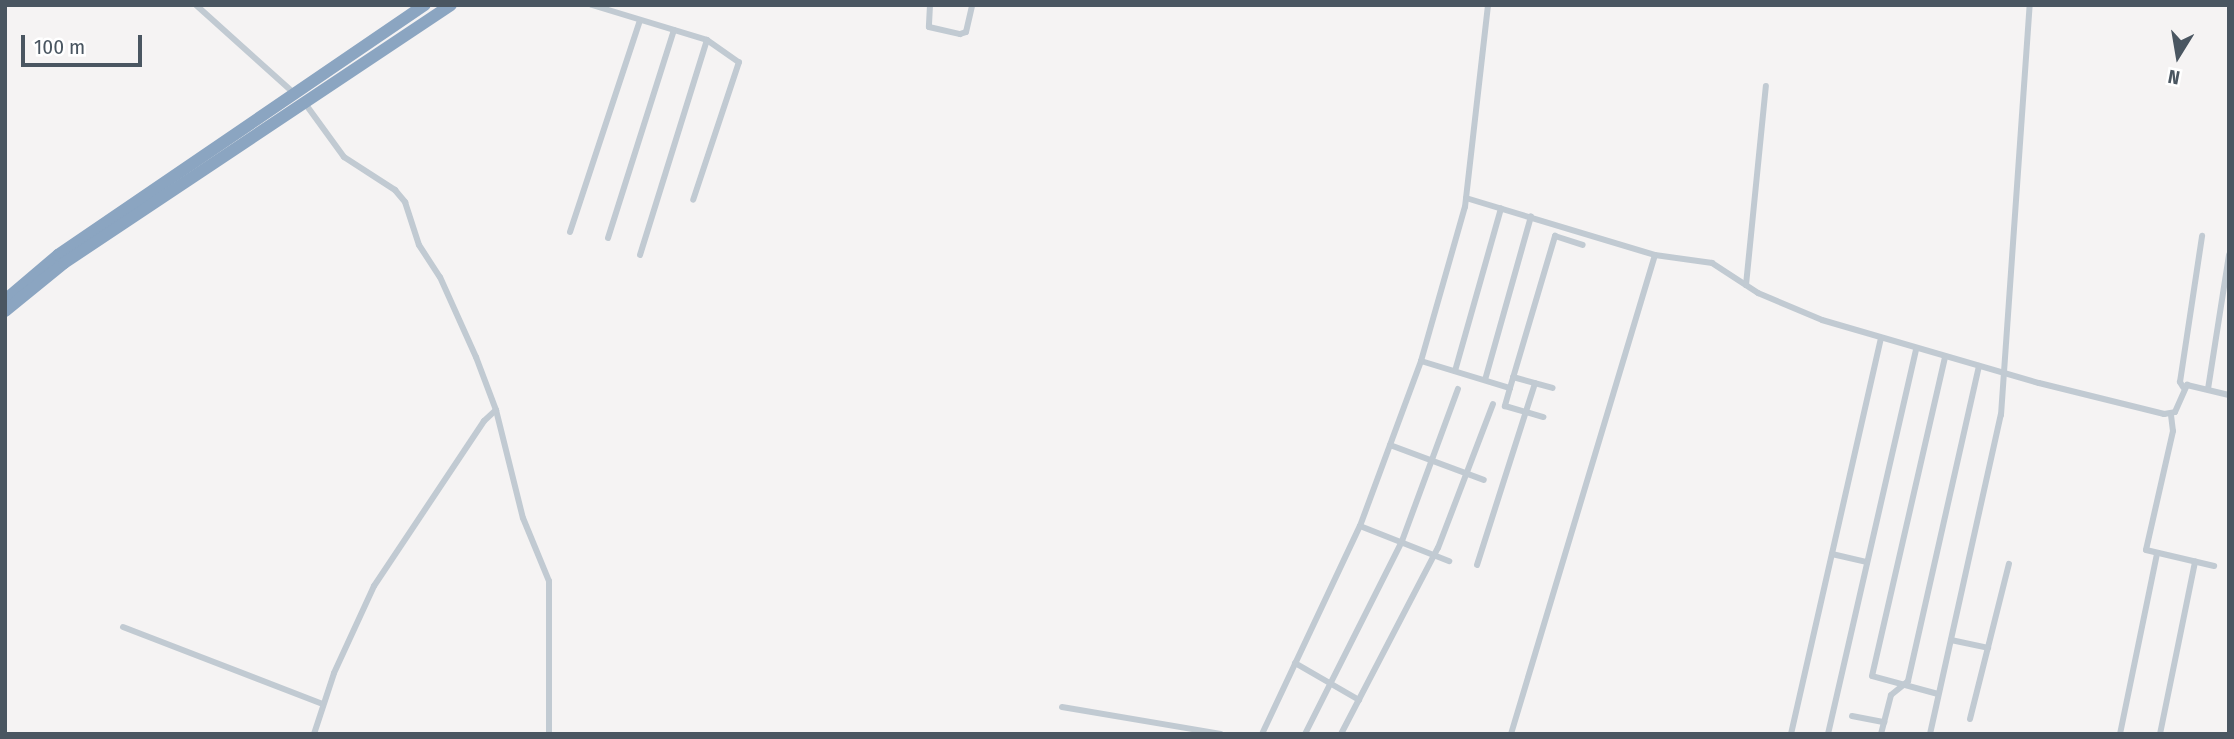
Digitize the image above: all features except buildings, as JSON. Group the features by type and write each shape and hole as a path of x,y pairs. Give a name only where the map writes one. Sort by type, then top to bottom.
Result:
{"highway":[{"path":"5,300 58,254 293,92 425,5"},
{"path":"5,312 64,263 307,104 451,5"}],"street":[{"path":"196,5 307,104 344,157 387,184 405,202 419,245 456,310 496,410 523,517 549,581 549,734"},
{"path":"592,5 706,40 739,62 693,200"},
{"path":"930,5 929,27 960,34 966,32 972,5"},
{"path":"1262,734 1360,526 1421,361 1466,198 1488,5"},
{"path":"1930,734 1998,428 2030,5"},
{"path":"569,232 640,20"},
{"path":"608,238 674,30"},
{"path":"640,255 706,40"},
{"path":"1746,285 1766,86"},
{"path":"1466,198 1655,255 1712,263 1746,285 1822,320 1881,339 2171,415"},
{"path":"1455,371 1501,208"},
{"path":"1485,380 1531,216"},
{"path":"1543,417 1505,406 1555,236 1583,245"},
{"path":"2183,387 2180,382 2202,236"},
{"path":"1511,734 1655,255"},
{"path":"2208,389 2229,255"},
{"path":"1791,734 1881,339"},
{"path":"1828,734 1916,349"},
{"path":"1938,694 1872,676 1945,357"},
{"path":"1421,361 1510,388"},
{"path":"1881,734 1891,695 1905,684 1979,366"},
{"path":"1513,377 1553,388"},
{"path":"1477,565 1535,383"},
{"path":"2183,387 2208,389 2229,395"},
{"path":"2183,387 2171,415 2172,431 2145,545 2157,554 2214,566"},
{"path":"1305,734 1401,542 1458,389"},
{"path":"1341,734 1434,555 1493,404"},
{"path":"314,734 352,628 374,586 478,430 496,410"},
{"path":"1390,445 1484,480"},
{"path":"1360,526 1449,561"},
{"path":"1832,554 1867,562"},
{"path":"2120,734 2157,554"},
{"path":"2160,734 2196,562"},
{"path":"1970,719 2009,564"},
{"path":"123,627 323,704"},
{"path":"1951,640 1987,648"},
{"path":"1295,663 1359,700"},
{"path":"1062,707 1221,734"},
{"path":"1852,716 1884,722"}]}
